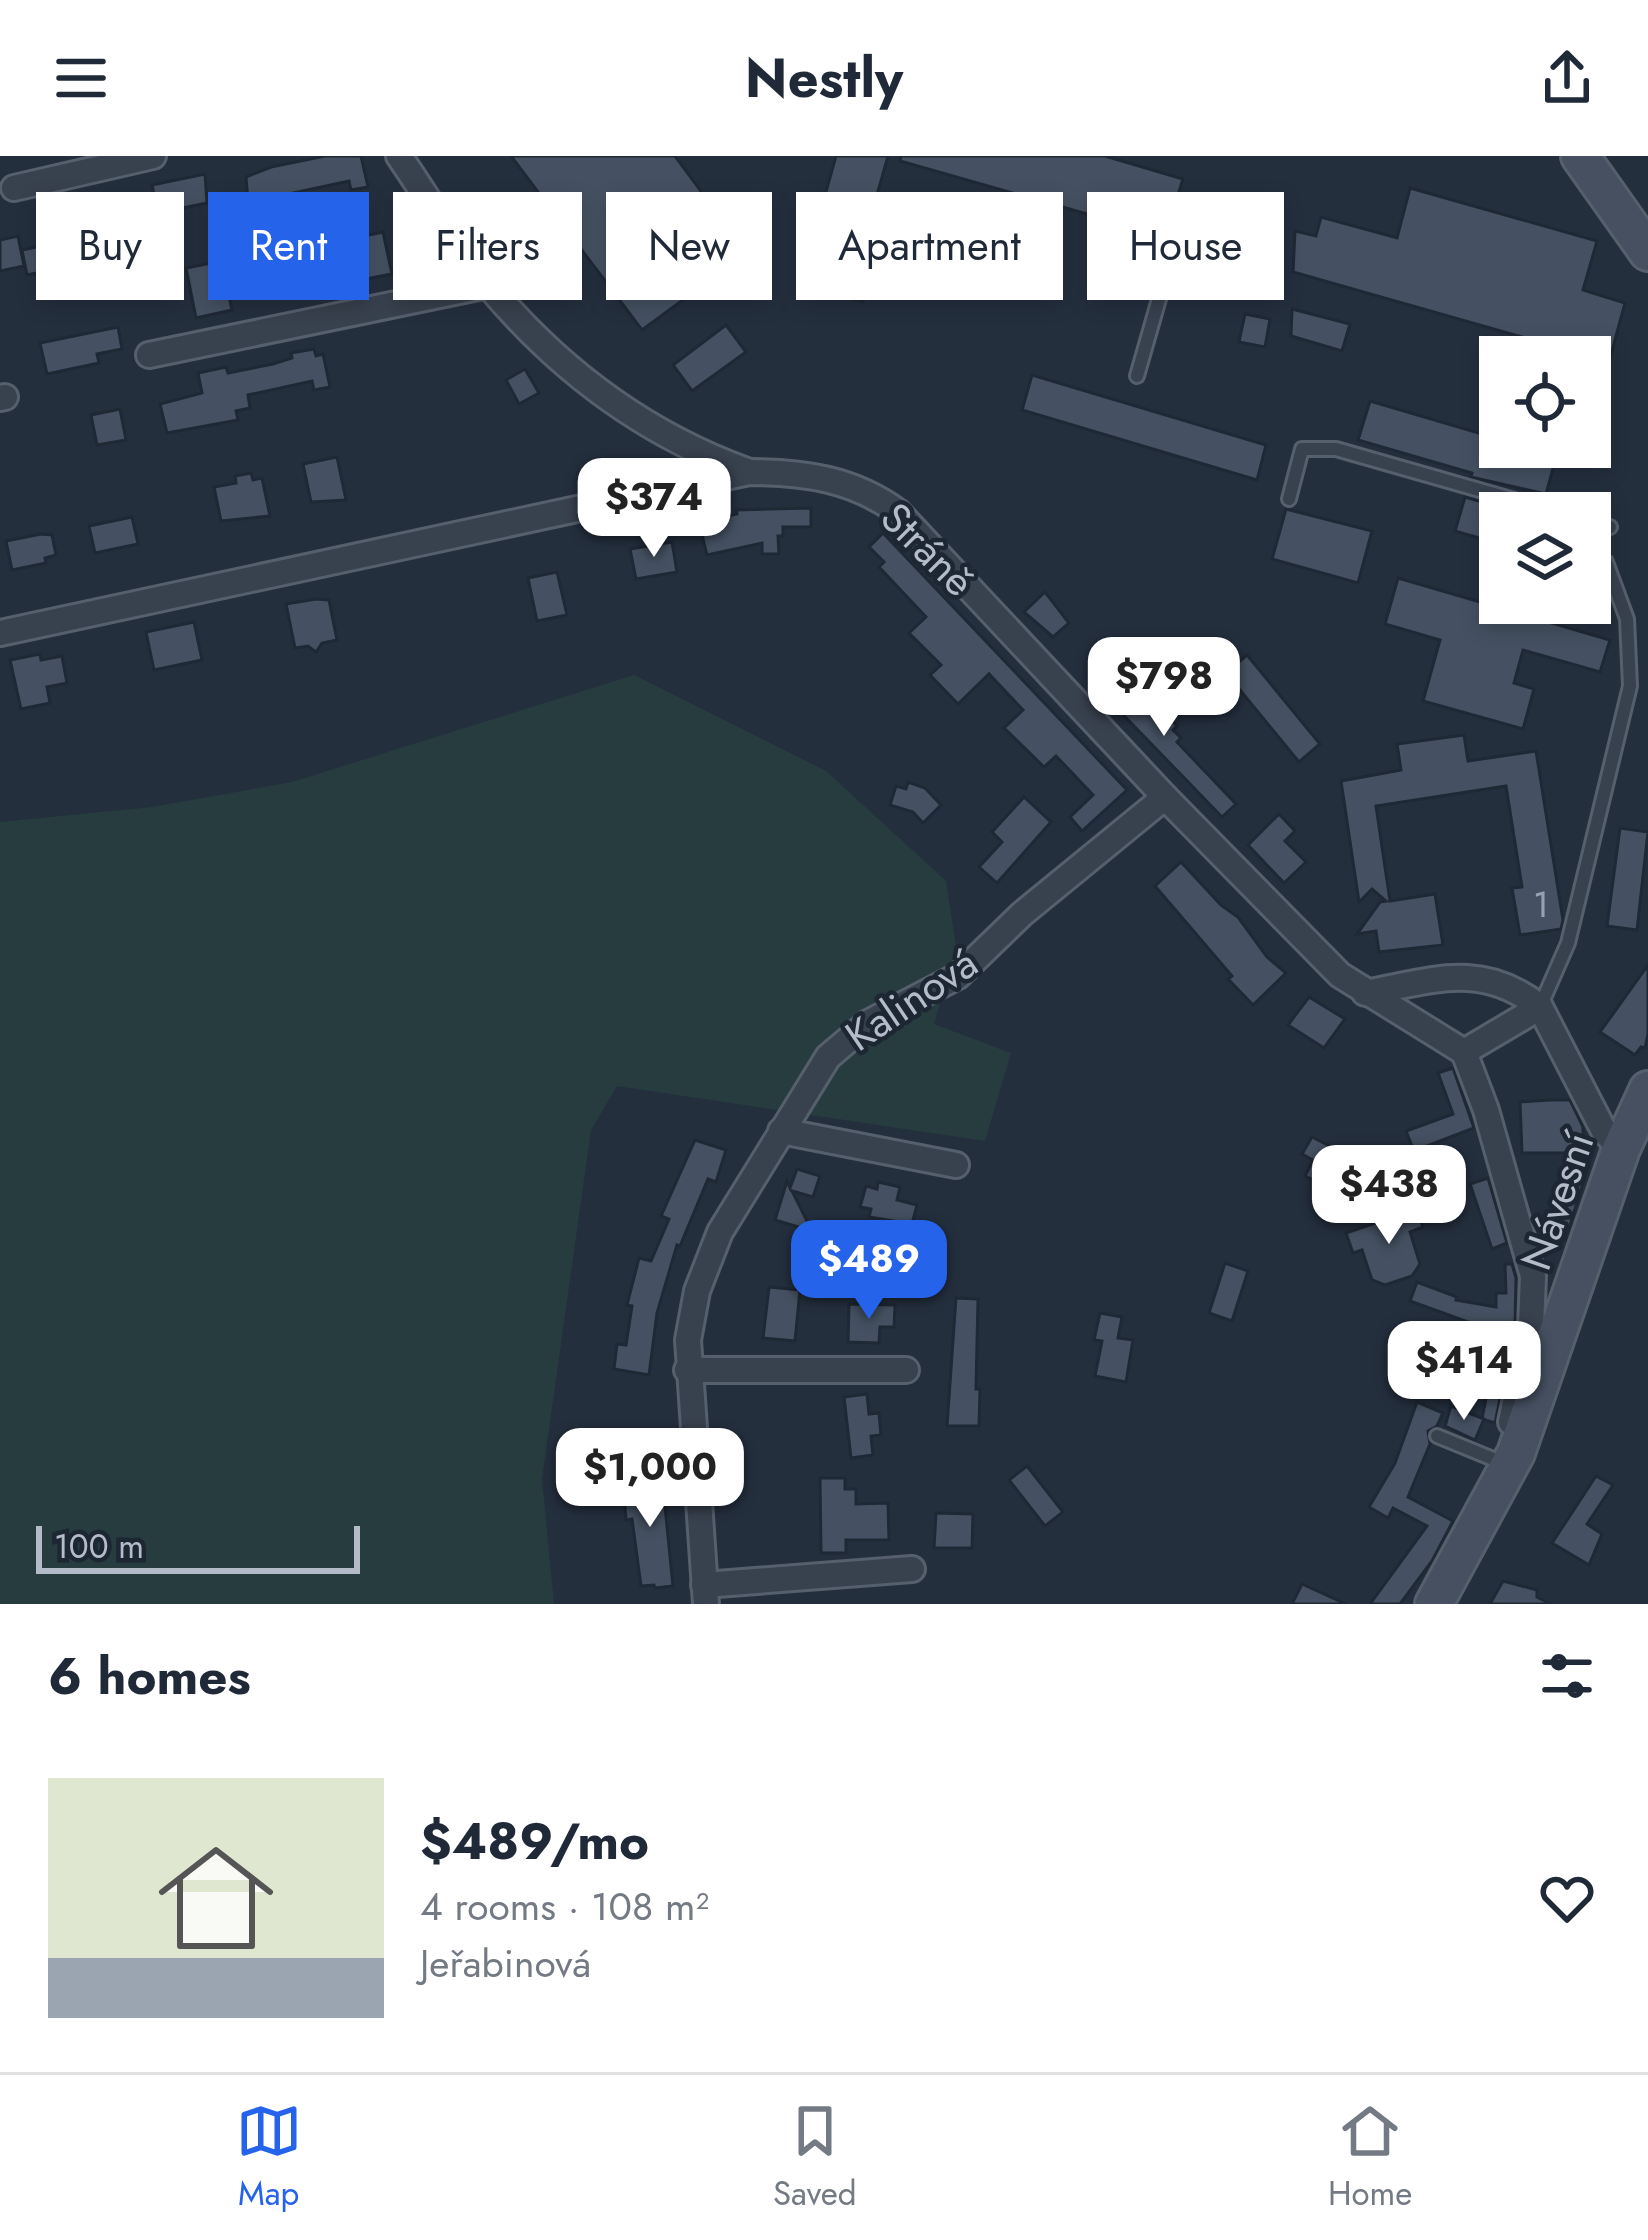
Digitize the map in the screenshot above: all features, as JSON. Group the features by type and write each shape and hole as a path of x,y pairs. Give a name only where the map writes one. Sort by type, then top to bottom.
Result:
{"street":[{"path":"14,188 153,156"},
{"path":"398,156 423,192"},
{"path":"1580,156 1648,252"},
{"path":"149,356 416,300"},
{"path":"504,300 610,401 682,445 749,472"},
{"name":"Stráně","path":"0,632 749,472 850,484 898,512 1271,908 1364,993 1424,1024 1464,1052"},
{"name":"Kalinová","path":"705,1595 688,1340 698,1291 720,1232 828,1057 868,1023 958,976 1022,914 1165,797"},
{"path":"1364,993 1468,975 1494,979 1540,1006 1604,1131 1621,1149"},
{"path":"1513,1459 1509,1429 1531,1327 1533,1276 1486,1111 1464,1052 1540,1006"},
{"name":"Návesní","path":"1434,1604 1513,1459 1621,1149 1648,1090"},
{"path":"781,1131 956,1165"},
{"path":"687,1370 906,1370"},
{"path":"705,1595 912,1570"}],"lane":[{"path":"1137,376 1158,300"},
{"path":"1289,499 1302,449 1336,448 1488,492"},
{"path":"1540,1006 1568,943 1630,686 1627,619 1611,576"},
{"path":"1437,1436 1513,1459"}],"green space":[{"path":"634,675 826,771 946,881 956,946 934,1024 1011,1053 985,1141 617,1086 591,1130 542,1479 554,1604 0,1604 0,822 152,807 292,782"}],"building":[{"path":"325,156 361,156 368,187 351,190 349,181 297,192 247,192 246,177"},
{"path":"511,156 675,156 702,192 606,192 606,282 582,250 582,192 538,192"},
{"path":"836,156 888,156 878,192 826,192"},
{"path":"901,156 1105,156 1183,179 1179,192 1087,192 1087,214 1063,207 1063,192 1009,192 900,161"},
{"path":"205,174 207,203 184,208 184,192 154,192 152,185"},
{"path":"1410,188 1597,241 1583,290 1625,303 1611,355 1611,336 1518,336 1293,272 1295,231 1316,236 1321,217 1397,238"},
{"path":"383,232 392,274 369,278 369,235"},
{"path":"18,236 24,266 0,271 0,240"},
{"path":"36,247 36,273 27,275 22,250"},
{"path":"208,264 208,300 230,300 232,310 196,318 186,268"},
{"path":"619,300 683,300 642,330"},
{"path":"1292,309 1350,324 1342,351 1291,336"},
{"path":"1245,314 1270,319 1265,347 1239,342"},
{"path":"726,325 746,352 692,391 673,365"},
{"path":"118,327 122,349 97,354 99,363 47,374 40,343"},
{"path":"314,349 316,356 323,354 330,387 314,390 312,381 248,395 250,408 236,411 238,420 167,433 160,404 202,393 198,373 273,364 292,358 291,353"},
{"path":"525,369 539,393 519,404 506,380"},
{"path":"1032,375 1266,445 1257,480 1022,410"},
{"path":"1370,401 1479,433 1479,468 1553,468 1547,492 1537,492 1471,477 1472,473 1358,440"},
{"path":"120,409 126,440 97,445 91,415"},
{"path":"337,457 346,500 311,502 303,464"},
{"path":"251,473 253,480 262,478 270,516 221,521 214,487 236,483 235,476"},
{"path":"1465,497 1479,501 1479,538 1455,531"},
{"path":"811,508 811,527 783,527 783,536 778,536 779,554 762,554 762,543 707,555 699,523 737,514 736,510"},
{"path":"1286,509 1372,531 1358,583 1272,559"},
{"path":"132,517 138,544 95,553 89,526"},
{"path":"883,533 1127,790 1082,831 1070,817 1093,795 1056,756 1044,767 1004,728 1023,710 989,674 958,704 930,675 941,665 909,633 926,617 879,567 884,562 869,547"},
{"path":"52,535 56,555 45,558 46,563 12,570 6,541"},
{"path":"672,542 677,572 636,579 630,549"},
{"path":"557,572 567,615 537,621 528,578"},
{"path":"1398,578 1479,602 1479,624 1555,624 1610,640 1600,672 1523,650 1514,683 1534,689 1523,729 1423,701 1440,640 1385,624"},
{"path":"1045,592 1069,623 1053,637 1024,612"},
{"path":"329,600 337,640 322,643 316,652 308,646 295,648 286,604"},
{"path":"194,622 202,660 154,670 146,632"},
{"path":"40,654 41,660 62,656 67,683 47,687 50,703 21,709 10,660"},
{"path":"1247,655 1320,744 1299,762 1226,673"},
{"path":"1123,671 1177,726 1173,730 1181,738 1177,742 1236,804 1222,817 1101,692"},
{"path":"1464,735 1468,761 1536,751 1561,929 1520,935 1512,888 1522,887 1506,786 1376,806 1390,901 1435,894 1443,945 1379,952 1376,931 1357,934 1380,902 1386,901 1372,889 1359,902 1341,781 1401,770 1397,744"},
{"path":"908,782 925,788 941,805 923,823 913,812 890,805 896,786 906,789"},
{"path":"1024,797 1051,822 997,883 979,867 1002,842 992,832"},
{"path":"1279,814 1295,831 1285,841 1306,862 1284,883 1248,845"},
{"path":"1620,828 1648,832 1637,930 1607,926"},
{"path":"1181,862 1238,917 1267,957 1286,973 1253,1005 1155,886"},
{"path":"1648,965 1648,1034 1645,1048 1635,1055 1600,1032"},
{"path":"1309,997 1345,1019 1324,1048 1288,1025"},
{"path":"1453,1068 1474,1128 1414,1151 1406,1131 1453,1114 1438,1073"},
{"path":"1570,1100 1583,1127 1583,1153 1522,1153 1520,1102"},
{"path":"1312,1137 1373,1168 1364,1184 1352,1178 1343,1194 1305,1176 1313,1160 1302,1154"},
{"path":"695,1140 726,1150 716,1182 708,1179 677,1245 657,1313 649,1375 614,1369 617,1344 626,1345 632,1306 627,1305 639,1258 651,1261 669,1219 661,1216"},
{"path":"1572,1158 1590,1161 1565,1241 1561,1241 1563,1234 1553,1232 1558,1197 1566,1198"},
{"path":"797,1169 820,1176 813,1197 792,1191 812,1231 775,1220 787,1181 790,1188"},
{"path":"1488,1178 1507,1243 1492,1249 1470,1184"},
{"path":"878,1182 900,1187 897,1200 917,1205 912,1224 869,1217 871,1209 860,1207 866,1186 877,1189"},
{"path":"1416,1209 1423,1227 1410,1232 1420,1264 1412,1276 1385,1285 1372,1280 1362,1250 1353,1253 1346,1233"},
{"path":"1225,1263 1248,1271 1232,1321 1209,1313"},
{"path":"1505,1264 1512,1264 1516,1278 1515,1325 1495,1423 1482,1419 1499,1331 1471,1326 1410,1301 1417,1282 1456,1300 1496,1307 1496,1293 1506,1293"},
{"path":"769,1287 800,1290 795,1341 763,1338"},
{"path":"956,1298 978,1299 979,1426 947,1426"},
{"path":"849,1304 895,1305 894,1327 880,1327 879,1343 848,1342"},
{"path":"1100,1313 1122,1317 1118,1338 1133,1340 1126,1382 1095,1376 1102,1341 1094,1340"},
{"path":"867,1394 869,1414 879,1413 881,1435 871,1436 873,1455 851,1458 844,1397"},
{"path":"1417,1402 1443,1413 1437,1426 1428,1431 1430,1444 1408,1497 1453,1521 1432,1561 1400,1604 1370,1604 1427,1526 1393,1508 1388,1518 1369,1507 1395,1463"},
{"path":"1451,1406 1484,1419 1475,1440 1445,1426"},
{"path":"1027,1466 1063,1512 1045,1526 1009,1480"},
{"path":"1596,1476 1613,1485 1587,1524 1602,1534 1589,1565 1552,1543"},
{"path":"662,1477 673,1586 655,1588 641,1586 632,1519 626,1520 623,1481"},
{"path":"820,1478 845,1478 845,1489 856,1489 856,1504 888,1503 889,1540 846,1540 846,1553 821,1553"},
{"path":"936,1513 973,1514 972,1548 934,1548"},
{"path":"1503,1581 1537,1590 1537,1597 1551,1604 1490,1604"},
{"path":"1302,1584 1346,1604 1292,1604"}]}
